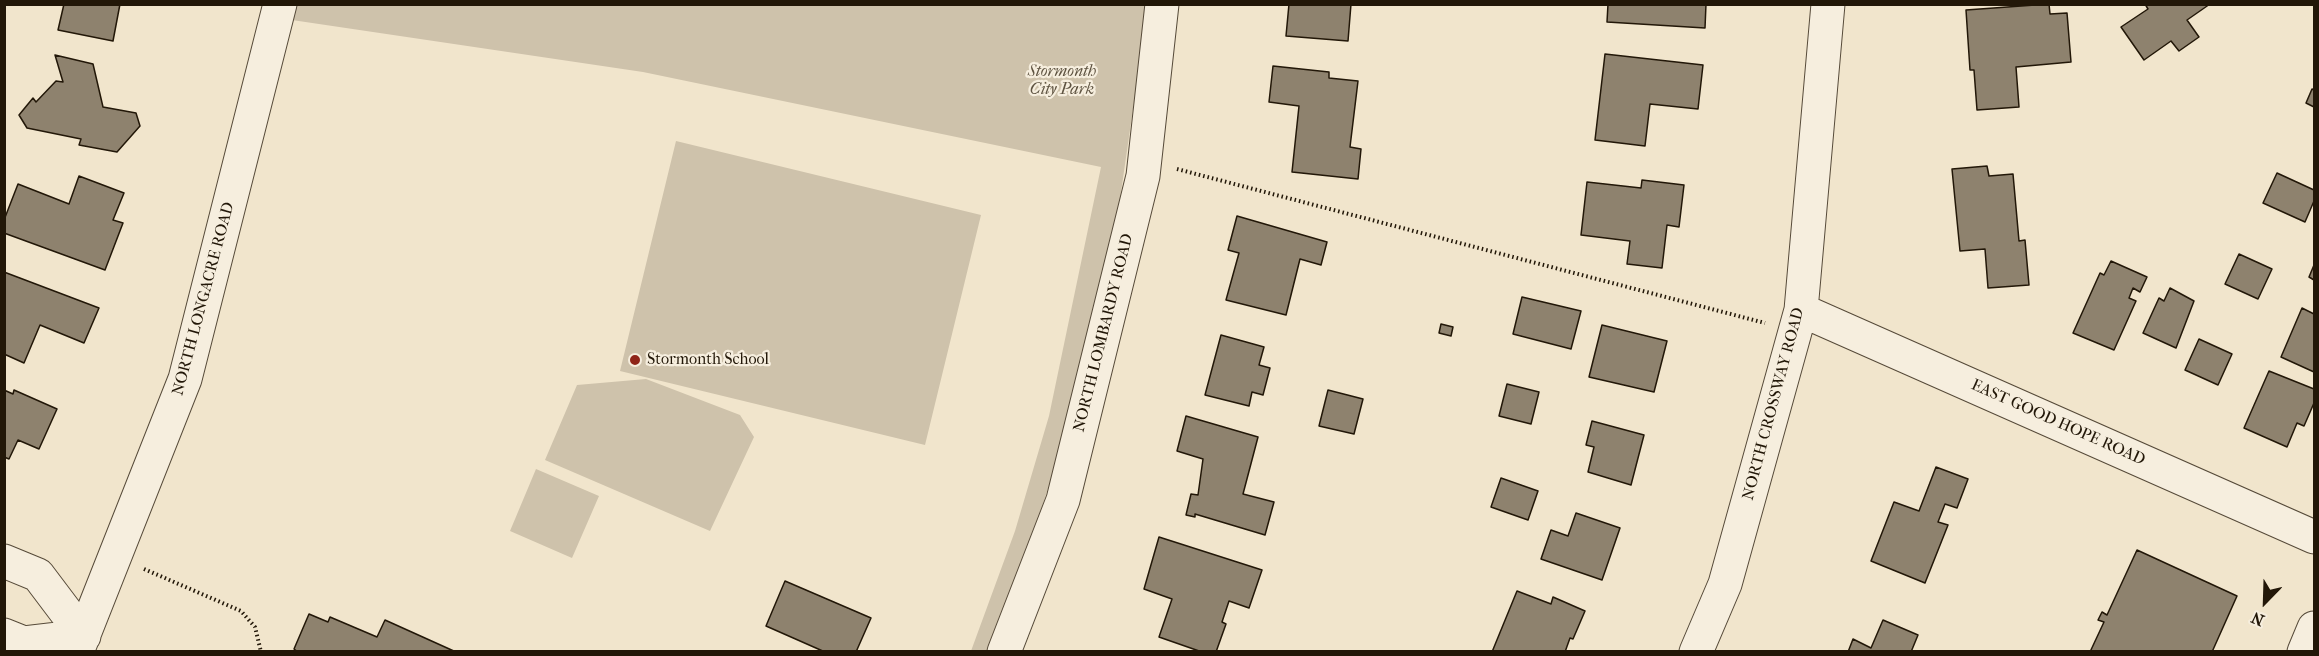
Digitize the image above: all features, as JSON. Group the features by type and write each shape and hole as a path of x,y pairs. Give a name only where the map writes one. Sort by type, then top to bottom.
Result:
{"street":[{"name":"NORTH LONGACRE ROAD","path":"80,644 185,380 280,4"},
{"name":"NORTH LOMBARDY ROAD","path":"1004,651 1062,500 1144,160 1162,4"},
{"name":"NORTH CROSSWAY ROAD","path":"1696,651 1725,584 1798,320 1828,4"},
{"name":"EAST GOOD HOPE ROAD","path":"1798,320 2314,537"},
{"path":"4,561 38,575 80,644"},
{"path":"2304,651 2314,627"},
{"path":"4,635 24,643 80,644"}],"path":[{"path":"1144,160 1798,320"},
{"path":"115,557 241,610 255,627 261,651"}],"green space":[{"name":"Stormonth City Park","path":"295,4 1148,5 1119,206 1066,433 1029,547 989,651 971,651 1015,531 1049,416 1101,167 643,72 292,20"},
{"path":"676,141 981,215 925,445 620,371"},
{"path":"646,379 740,415 754,437 710,531 545,460 577,385"},
{"path":"536,469 599,496 572,558 510,531"}],"building":[{"path":"64,4 120,4 113,41 58,30"},
{"path":"1289,4 1351,4 1348,41 1286,36"},
{"path":"1608,4 1706,4 1705,28 1607,22"},
{"path":"2049,4 2050,14 2067,13 2071,62 2016,67 2019,107 1977,110 1974,70 1970,70 1966,10"},
{"path":"2145,4 2210,4 2187,20 2199,37 2179,51 2171,41 2144,60 2121,27 2148,9"},
{"path":"1605,54 1703,65 1698,109 1650,104 1645,146 1595,140"},
{"path":"55,55 93,64 103,107 136,113 140,126 117,152 79,145 81,139 27,128 19,115 33,98 36,102 56,81 63,82"},
{"path":"1273,66 1329,72 1329,78 1358,81 1350,147 1361,149 1358,179 1292,172 1299,106 1269,102"},
{"path":"2312,89 2314,90 2314,107 2306,103"},
{"path":"1987,166 1989,176 2013,174 2019,241 2025,240 2029,285 1988,288 1985,249 1960,251 1952,169"},
{"path":"2277,173 2314,190 2314,201 2305,222 2263,203"},
{"path":"79,176 124,193 113,220 123,223 105,270 4,233 4,220 18,184 69,204"},
{"path":"1642,180 1684,185 1679,227 1667,225 1662,268 1627,264 1630,241 1581,235 1587,182 1641,188"},
{"path":"1237,216 1327,242 1321,265 1300,259 1286,315 1226,300 1239,253 1228,250"},
{"path":"2239,254 2272,269 2258,299 2225,284"},
{"path":"2111,261 2147,277 2140,292 2133,288 2129,298 2136,301 2114,350 2073,333 2100,273 2104,275"},
{"path":"2314,265 2314,280 2309,277"},
{"path":"4,272 99,308 84,343 40,325 24,363 4,354"},
{"path":"2170,288 2194,301 2176,348 2143,333 2159,298 2164,301"},
{"path":"1522,297 1581,311 1571,349 1513,334"},
{"path":"2302,308 2314,314 2314,372 2281,357"},
{"path":"1441,324 1453,327 1451,336 1439,333"},
{"path":"1602,325 1667,341 1654,392 1589,377"},
{"path":"1221,335 1264,347 1259,365 1270,368 1263,395 1252,392 1249,406 1205,395"},
{"path":"2199,339 2232,354 2218,385 2185,370"},
{"path":"2269,371 2314,389 2314,403 2304,426 2297,423 2287,447 2244,428"},
{"path":"1507,384 1539,392 1531,424 1499,416"},
{"path":"4,390 13,394 14,390 57,409 39,449 18,440 9,459 4,457"},
{"path":"1328,390 1363,399 1354,434 1319,426"},
{"path":"1186,416 1258,437 1243,494 1274,502 1265,535 1195,514 1195,517 1186,515 1191,494 1198,495 1203,459 1177,451"},
{"path":"1592,421 1644,435 1631,485 1588,472 1594,447 1586,445"},
{"path":"1936,467 1968,479 1957,508 1945,504 1938,522 1948,525 1925,583 1871,561 1894,502 1919,511"},
{"path":"1501,478 1538,491 1528,520 1491,507"},
{"path":"1576,513 1620,528 1602,580 1541,559 1551,530 1568,536"},
{"path":"1159,537 1262,570 1249,608 1229,601 1222,622 1226,624 1216,652 1202,652 1159,637 1172,599 1144,589"},
{"path":"2137,550 2237,596 2212,652 2090,652 2104,622 2098,620 2102,612 2107,615"},
{"path":"785,581 871,618 856,652 825,652 766,626"},
{"path":"1517,591 1551,604 1553,597 1585,611 1565,652 1492,652"},
{"path":"309,614 328,622 330,617 377,637 385,620 456,652 298,652 294,649"},
{"path":"1883,620 1918,635 1911,652 1848,652 1853,639 1871,648"}],"place":[{"name":"Stormonth School","path":"635,360"}]}
